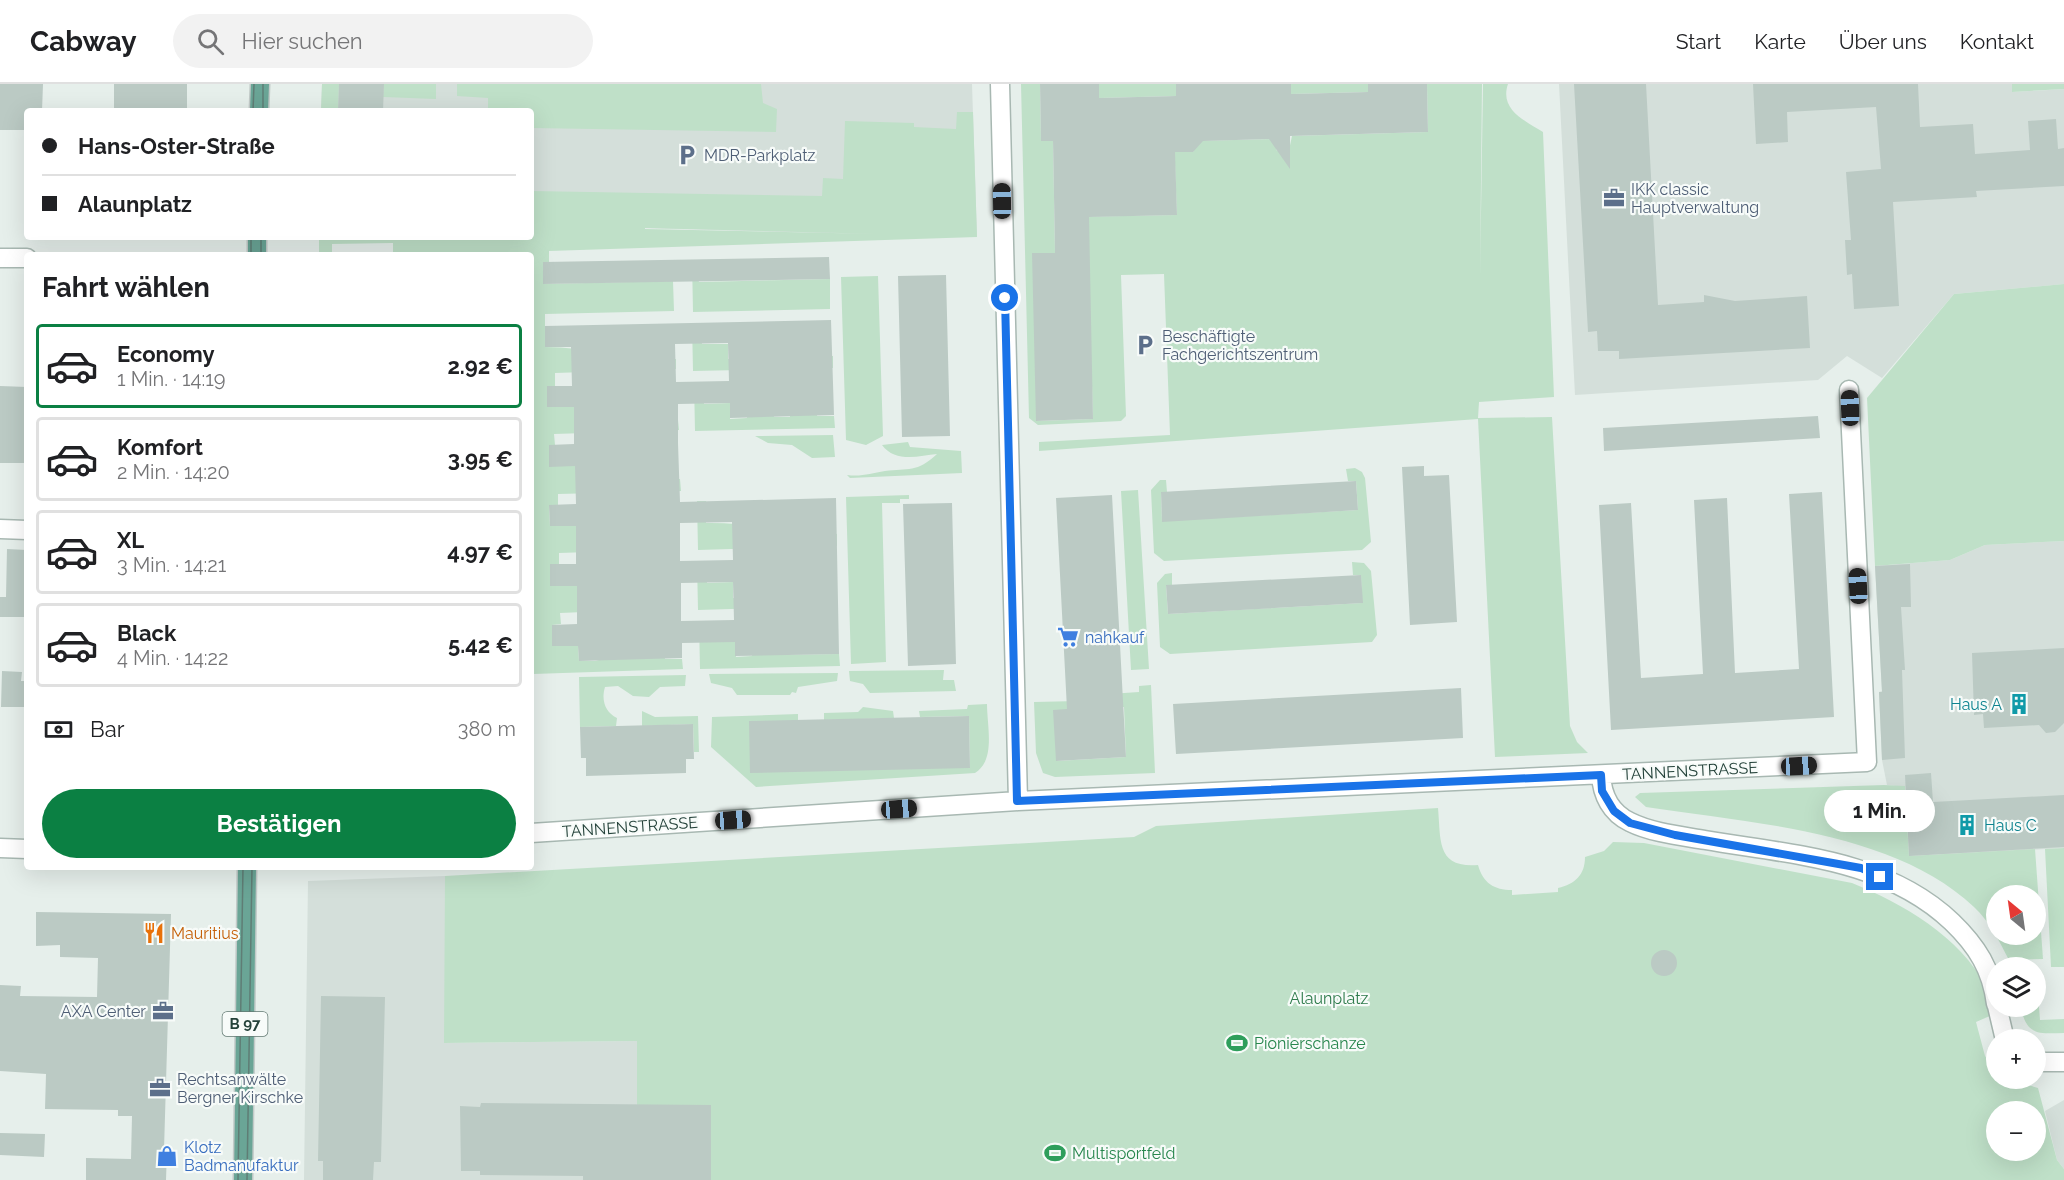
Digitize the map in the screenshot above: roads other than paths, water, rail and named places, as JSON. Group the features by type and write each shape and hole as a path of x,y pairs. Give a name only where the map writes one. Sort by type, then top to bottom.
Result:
{"main road":[{"path":"259,108 260,84"},
{"name":"B 97","path":"243,1180 247,870"}],"street":[{"path":"1000,84 1017,801"},
{"path":"0,258 24,258"},
{"name":"TANNENSTRASSE","path":"534,833 1017,801 1867,762 1849,390"},
{"path":"0,529 24,530"},
{"path":"1601,775 1602,791 1614,811 1630,823 1675,835 1861,868 1915,893 1941,912 1971,941 1986,965"},
{"path":"0,848 24,849"},
{"path":"2046,1062 2064,1062"}],"tram line":[{"path":"253,108 254,84"},
{"path":"263,84 263,108"},
{"path":"251,240 251,252"},
{"path":"261,240 261,252"},
{"path":"238,1180 243,870"},
{"path":"247,1180 252,870"}],"place":[{"name":"MDR-Parkplatz","path":"687,155"},
{"name":"IKK classic Hauptverwaltung","path":"1614,198"},
{"name":"Beschäftigte Fachgerichtszentrum","path":"1145,345"},
{"name":"nahkauf","path":"1068,637"},
{"name":"Haus A","path":"2019,704"},
{"name":"Haus C","path":"1967,825"},
{"name":"Mauritius","path":"154,933"},
{"name":"AXA Center","path":"163,1011"},
{"name":"Pionierschanze","path":"1237,1043"},
{"name":"Rechtsanwälte Bergner Kirschke","path":"160,1088"},
{"name":"Multisportfeld","path":"1055,1153"},
{"name":"Klotz Badmanufaktur","path":"167,1156"}],"park label":[{"name":"Alaunplatz","path":"1329,998"}]}
